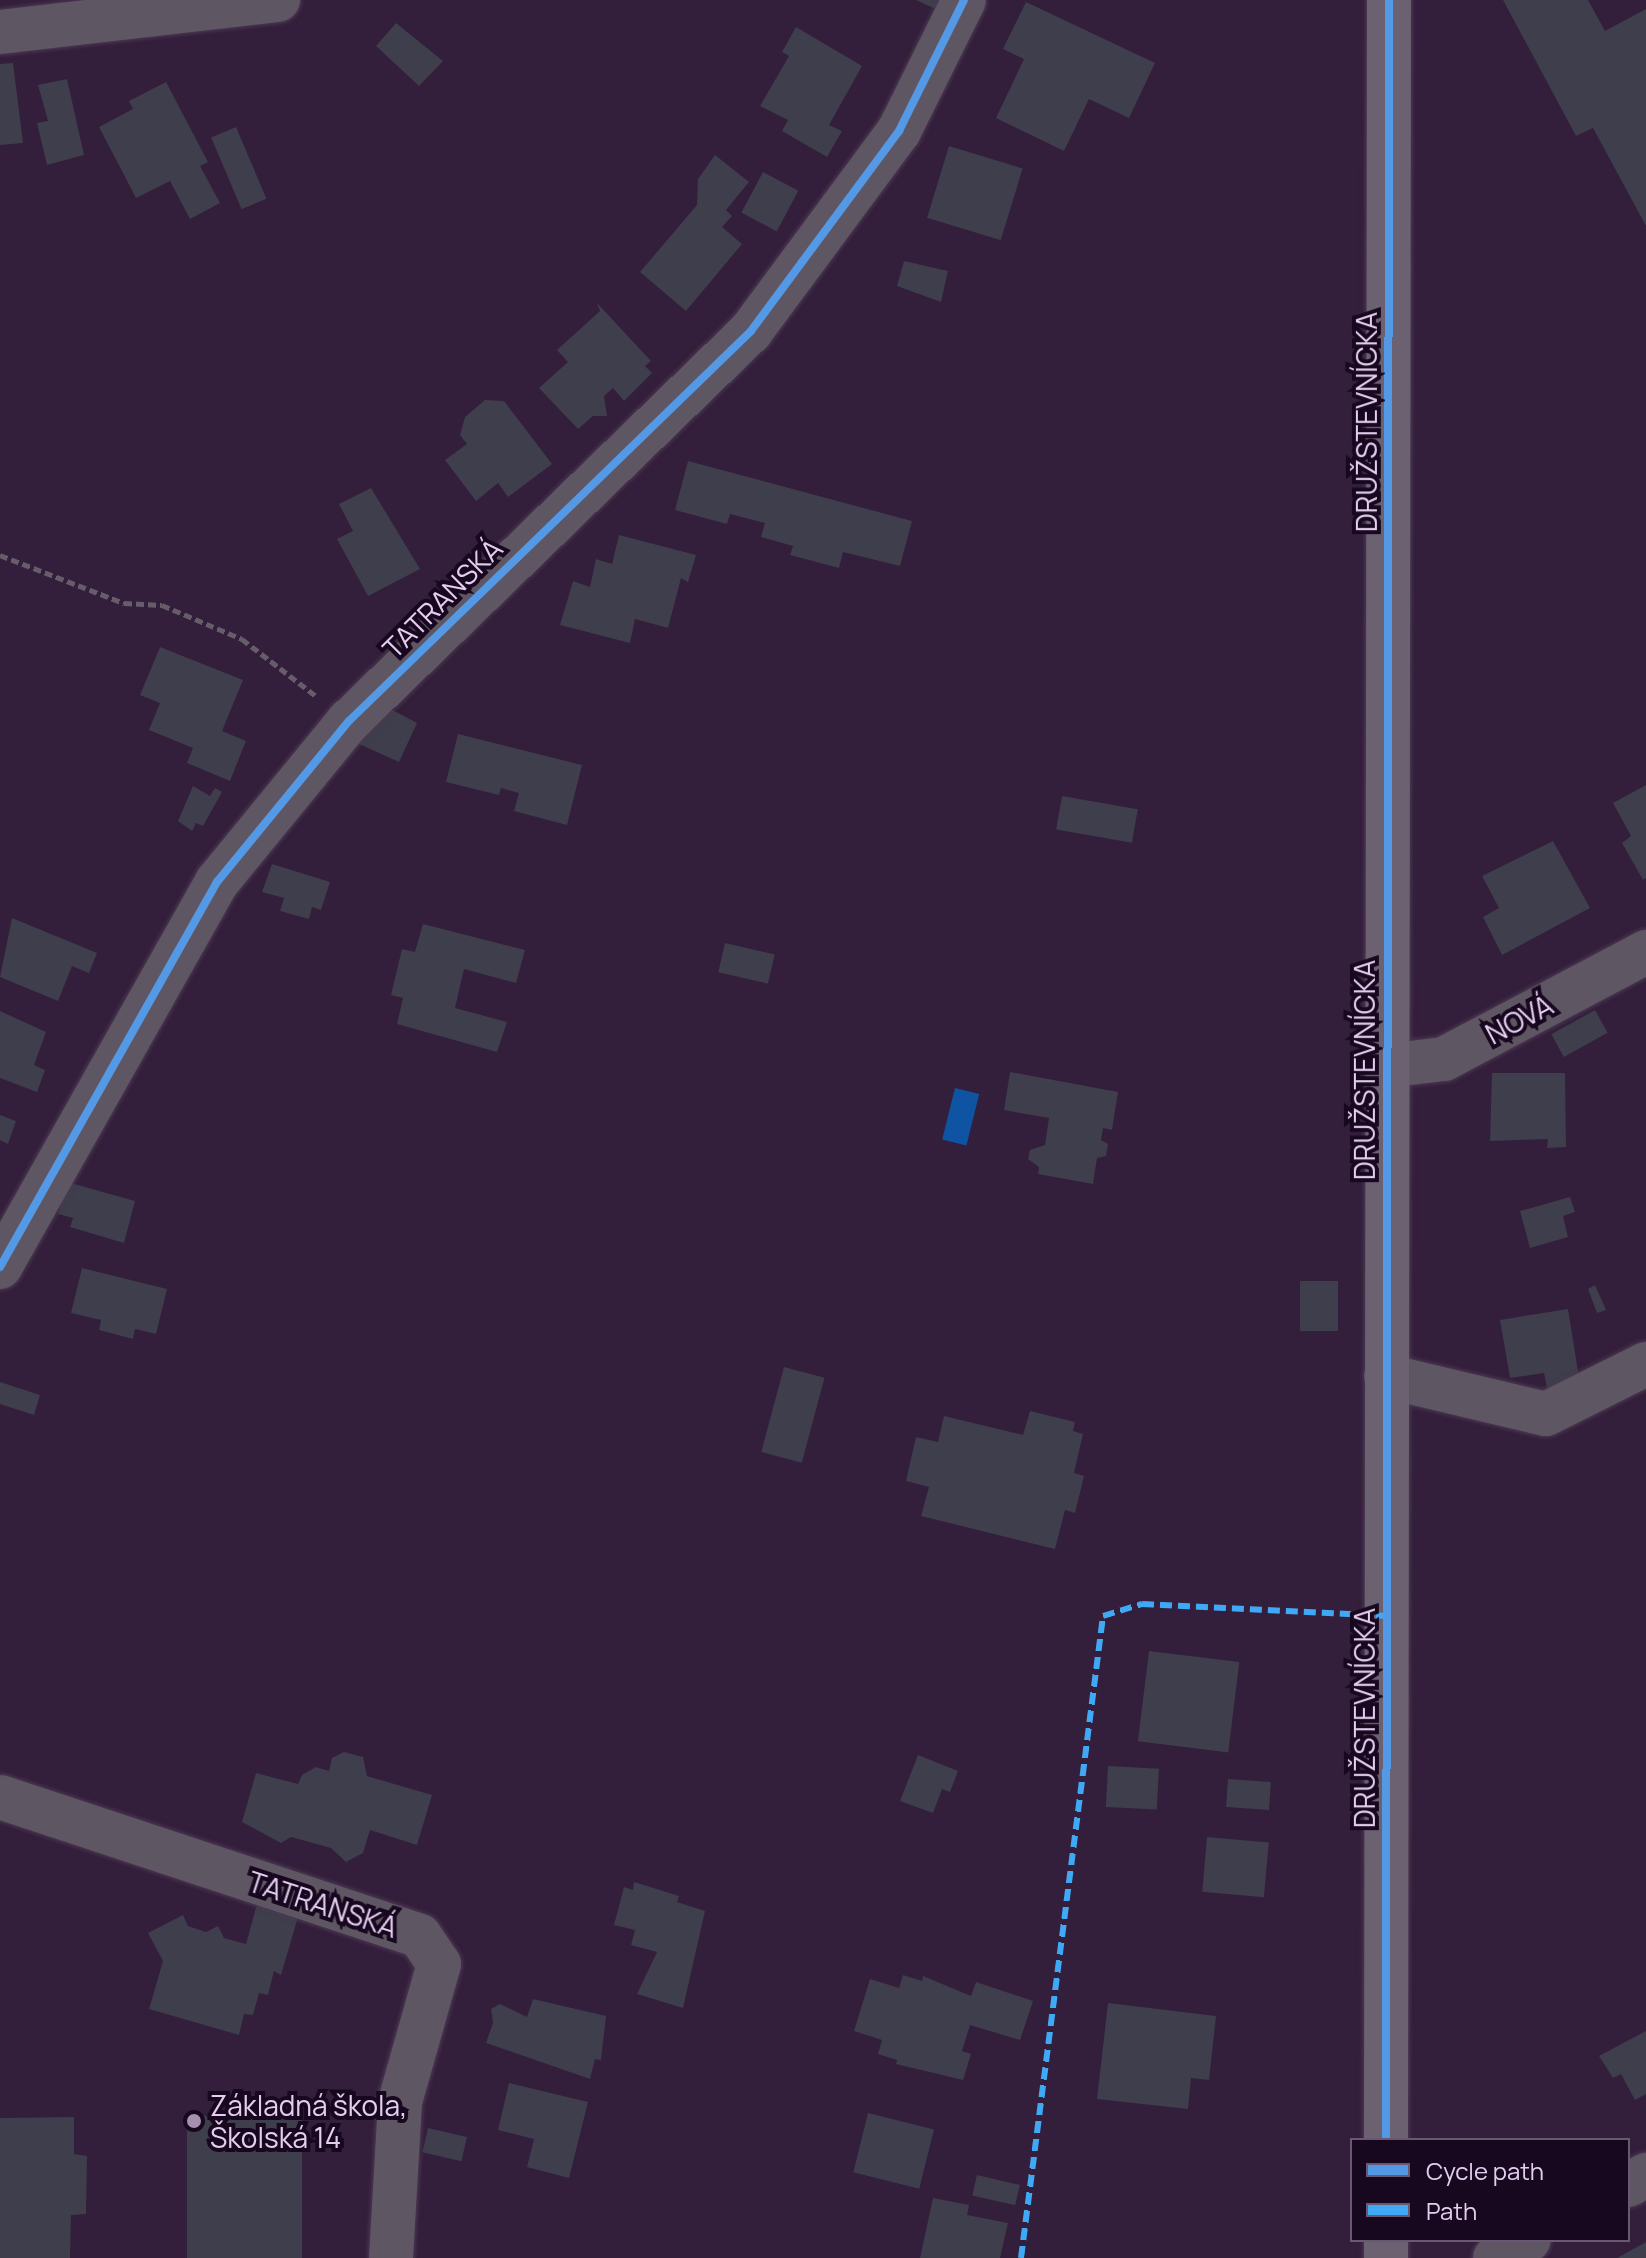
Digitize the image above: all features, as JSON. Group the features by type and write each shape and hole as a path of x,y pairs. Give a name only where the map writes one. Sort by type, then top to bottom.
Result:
{"main road":[{"name":"DRUŽSTEVNÍCKA","path":"1386,2138 1385,1066 1389,0"}],"street":[{"path":"0,32 196,5 278,0"},
{"name":"TATRANSKÁ","path":"0,1267 217,882 349,721 751,331 899,131 964,0"},
{"name":"NOVÁ","path":"1385,1066 1444,1059 1646,952"},
{"path":"1386,1376 1546,1414 1646,1364"},
{"name":"TATRANSKÁ","path":"0,1797 420,1936 439,1964 400,2102 391,2258"},
{"path":"1495,2258 1525,2242"}],"path":[{"path":"0,555 124,603 162,605 242,639 349,721"}],"water":[{"path":"955,1088 979,1094 966,1145 942,1139"}],"building":[{"path":"916,0 948,0 942,12"},
{"path":"1503,0 1588,0 1605,31 1646,9 1646,226 1593,128 1576,136"},
{"path":"1026,2 1155,63 1129,118 1089,99 1064,151 996,118 1024,59 1003,49"},
{"path":"396,23 443,61 419,86 376,46"},
{"path":"796,27 862,66 829,125 842,131 827,157 782,131 788,120 760,106 789,56 782,52"},
{"path":"13,63 23,143 0,145 0,64"},
{"path":"67,79 84,155 47,165 37,123 48,121 38,85"},
{"path":"166,82 208,162 200,166 220,203 190,219 170,181 136,198 99,127 133,109 129,101"},
{"path":"236,127 266,199 242,209 211,138"},
{"path":"949,146 1023,169 1001,240 927,218"},
{"path":"715,155 749,182 726,210 732,216 722,227 742,244 686,311 640,272 697,205 698,179"},
{"path":"763,172 798,191 777,231 741,213"},
{"path":"904,261 948,271 941,302 897,286"},
{"path":"597,303 651,361 645,366 652,373 624,401 613,388 604,396 607,416 593,416 578,429 539,388 568,362 557,350 600,311"},
{"path":"485,400 504,401 552,464 508,497 498,483 476,501 445,460 467,444 460,435 465,417"},
{"path":"688,461 912,521 900,566 843,552 839,568 790,555 793,546 761,537 765,523 730,514 727,524 675,510"},
{"path":"371,488 420,569 368,596 337,539 353,531 339,504"},
{"path":"619,535 696,555 688,582 681,578 668,628 635,619 630,643 560,625 573,581 590,587 596,559 612,564"},
{"path":"160,647 243,680 222,731 246,741 230,781 187,763 193,748 149,730 160,703 140,695"},
{"path":"385,706 417,723 399,762 357,743"},
{"path":"458,734 582,765 567,825 514,811 519,793 501,788 499,795 446,782"},
{"path":"1646,785 1646,878 1643,880 1622,843 1631,836 1613,803"},
{"path":"193,786 210,796 215,788 222,792 203,826 196,823 192,831 178,821"},
{"path":"1062,796 1138,809 1132,843 1056,829"},
{"path":"1553,841 1590,908 1502,955 1483,917 1499,908 1482,876"},
{"path":"272,864 330,882 321,910 312,907 309,919 280,911 284,898 262,892"},
{"path":"12,918 97,953 89,973 72,966 58,1001 0,977"},
{"path":"423,924 525,950 516,983 464,969 455,1008 507,1022 497,1052 397,1024 403,998 391,995 402,949 415,952"},
{"path":"725,943 775,954 768,984 718,972"},
{"path":"1595,1010 1608,1033 1564,1057 1551,1034"},
{"path":"0,1011 46,1032 34,1065 45,1070 37,1092 0,1078"},
{"path":"1010,1072 1118,1092 1112,1130 1103,1128 1101,1140 1108,1144 1106,1156 1097,1158 1093,1184 1038,1174 1039,1167 1028,1159 1030,1150 1045,1145 1049,1118 1004,1110"},
{"path":"1492,1073 1565,1073 1566,1147 1547,1148 1548,1139 1490,1141"},
{"path":"0,1115 16,1121 8,1144 0,1140"},
{"path":"67,1182 135,1201 124,1243 70,1227 73,1218 58,1214"},
{"path":"1570,1197 1575,1212 1563,1216 1568,1237 1530,1248 1520,1211"},
{"path":"82,1268 167,1289 156,1334 135,1329 133,1339 99,1330 101,1320 71,1313"},
{"path":"1300,1281 1338,1281 1338,1331 1300,1331"},
{"path":"1595,1285 1606,1310 1597,1313 1588,1289"},
{"path":"1568,1309 1580,1384 1547,1388 1544,1373 1510,1378 1500,1320"},
{"path":"784,1367 825,1378 802,1463 761,1452"},
{"path":"0,1382 40,1395 34,1415 0,1404"},
{"path":"1030,1411 1075,1422 1073,1431 1083,1434 1074,1473 1084,1476 1075,1513 1065,1510 1055,1549 921,1516 929,1487 906,1481 916,1437 938,1442 944,1416 1023,1435"},
{"path":"1149,1651 1239,1662 1228,1752 1138,1741"},
{"path":"344,1752 363,1757 367,1776 432,1795 417,1845 370,1830 363,1853 346,1862 331,1848 291,1837 281,1843 242,1822 256,1773 298,1784 302,1775 316,1767 329,1771 332,1758"},
{"path":"918,1755 958,1771 950,1792 942,1789 933,1813 900,1801"},
{"path":"1108,1766 1159,1769 1157,1810 1106,1807"},
{"path":"1228,1779 1271,1782 1269,1810 1226,1807"},
{"path":"1207,1837 1269,1842 1264,1897 1202,1892"},
{"path":"634,1882 679,1896 677,1902 705,1911 683,2008 637,1994 657,1952 631,1945 635,1930 614,1925 624,1887 633,1890"},
{"path":"259,1897 300,1910 281,1975 274,1971 268,1995 259,1993 253,2015 244,2014 239,2035 149,2009 163,1961 148,1933 183,1915 188,1926 206,1932 218,1926 224,1938 246,1944"},
{"path":"903,1975 922,1981 923,1976 971,1996 976,1982 1033,2001 1020,2040 970,2025 962,2051 971,2054 963,2080 896,2064 897,2060 878,2054 882,2040 854,2031 870,1979 899,1988"},
{"path":"533,1999 606,2016 601,2060 595,2059 590,2079 486,2043 493,2023 491,2009 500,2004 527,2017"},
{"path":"1108,2003 1216,2016 1209,2080 1191,2078 1188,2109 1097,2099"},
{"path":"1646,2031 1646,2094 1635,2100 1621,2074 1613,2078 1599,2056"},
{"path":"509,2083 588,2102 569,2178 527,2167 534,2139 498,2130"},
{"path":"868,2113 934,2129 919,2189 853,2172"},
{"path":"187,2116 302,2116 302,2258 187,2258"},
{"path":"74,2117 74,2154 87,2156 86,2214 71,2215 70,2258 0,2258 0,2118"},
{"path":"428,2128 467,2137 461,2161 422,2152"},
{"path":"977,2175 1020,2185 1015,2205 972,2195"},
{"path":"933,2198 969,2205 967,2215 1008,2223 1000,2258 920,2258"},
{"path":"1646,2242 1646,2258 1617,2258"}],"marked path":[{"path":"1021,2258 1103,1616 1142,1604 1385,1616"}],"cycle path":[{"path":"0,1267 217,882 349,721 751,331 899,131 964,0"},
{"path":"1386,2138 1389,0"}],"place":[{"name":"Základná škola, Školská 14","path":"194,2121"}]}
